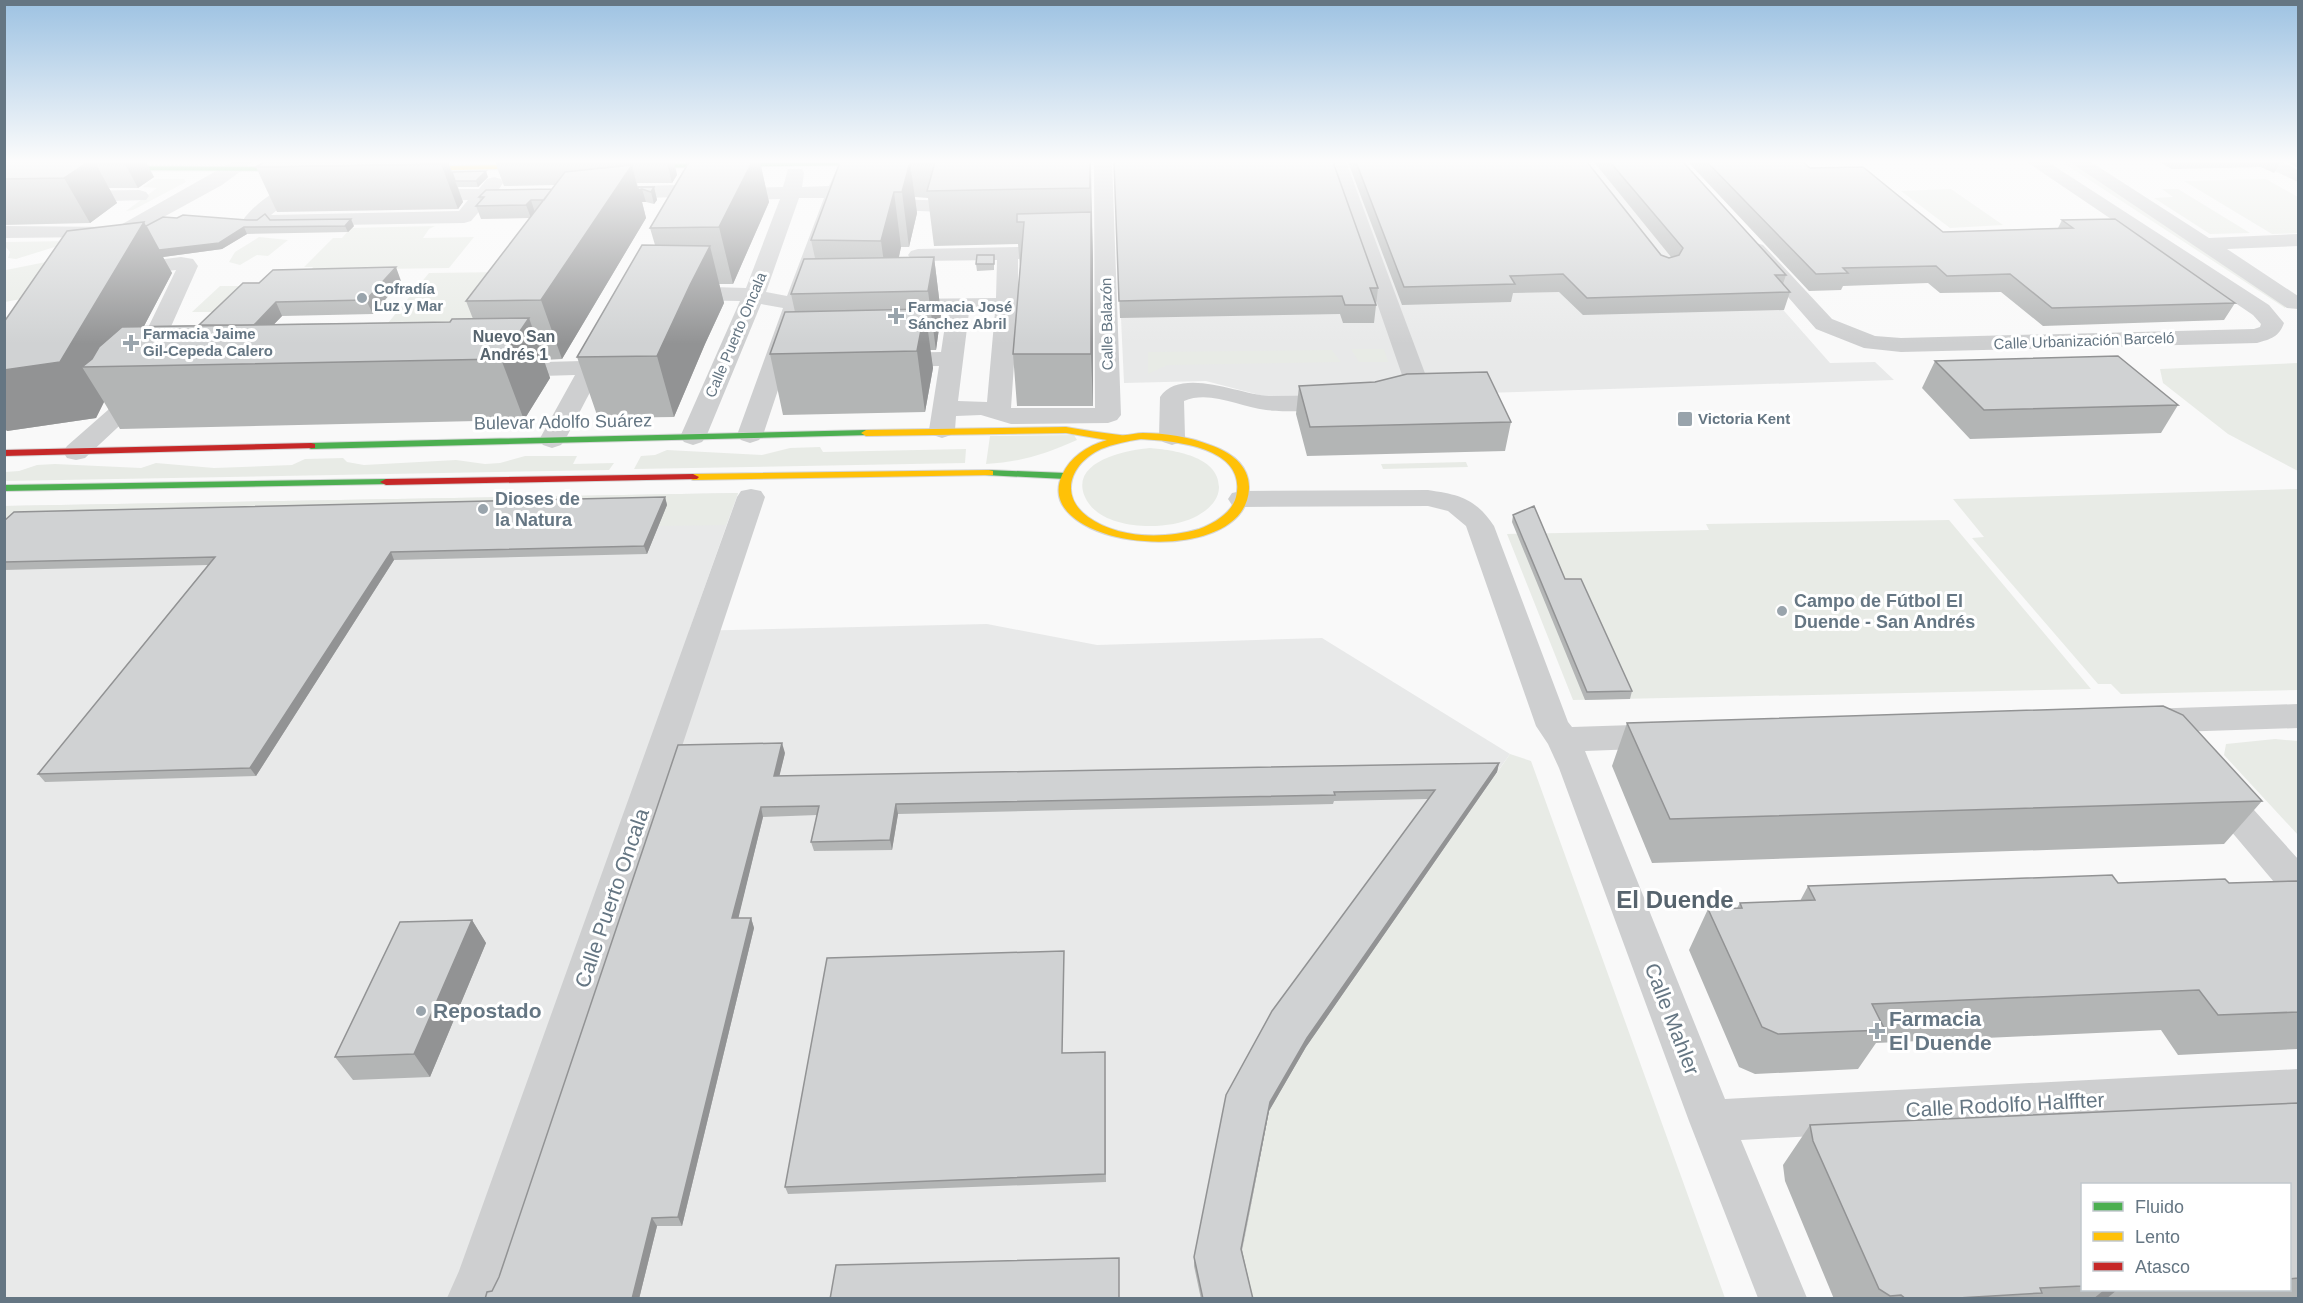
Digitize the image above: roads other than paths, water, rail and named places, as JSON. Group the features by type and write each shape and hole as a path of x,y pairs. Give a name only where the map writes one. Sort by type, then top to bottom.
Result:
{"street":[{"path":"91,231 102,223"},
{"path":"76,452 119,414 148,378 188,266 186,263 95,269 101,243 135,223"},
{"name":"Calle Puerto Oncala","path":"750,435 734,403 753,296 781,223"},
{"name":"Calle Puerto Oncala","path":"693,437 734,403 774,363 794,304 834,223"},
{"path":"907,306 926,223"},
{"name":"Calle Balazón","path":"998,413 1011,416 1108,415 1105,251 1099,223"},
{"path":"1172,437 1173,397 1187,391 1220,392 1266,403 1366,401 1386,398 1414,376 1359,223"},
{"name":"Calle Urbanización Barceló","path":"1744,236 1824,324 1872,343 1901,345 2257,336 2270,331 2273,323 2261,310 2128,223"},
{"path":"2173,223 2295,303"},
{"path":"4,232 120,231"},
{"path":"2206,244 2298,240"},
{"path":"915,271 1008,254 1105,251"},
{"path":"959,306 944,420 982,408 998,413 1007,305 1008,254"},
{"path":"654,294 734,293 815,307 1007,305"},
{"path":"552,440 608,337"},
{"path":"870,361 952,359"},
{"path":"774,363 800,362"},
{"path":"484,370 590,368"},
{"name":"Bulevar Adolfo Suárez","path":"4,453 750,435 944,420 1066,430 1123,439"},
{"path":"1141,436 1172,437 1195,441 1218,451 1235,465 1244,482 1242,500 1220,523 1180,537 1132,537 1110,532 1091,524 1076,514 1067,502 1064,489 1066,476 1071,465 1082,455 1094,448 1123,439 1141,436"},
{"path":"4,488 975,472 1066,476"},
{"name":"Calle Puerto Oncala","path":"471,1299 479,1284 751,497"},
{"name":"Calle Mahler","path":"1242,500 1428,498 1456,503 1470,512 1480,526 1553,726 1563,739 1782,1299"},
{"path":"2120,723 2298,716"},
{"path":"2155,721 2298,884"},
{"path":"1563,739 1693,735"},
{"name":"Calle Rodolfo Halffter","path":"1711,1121 2298,1089"}],"place":[{"name":"Cofradía Luz y Mar","path":"362,298"},
{"name":"Farmacia José Sánchez Abril","path":"896,316"},
{"name":"Farmacia Jaime Gil-Cepeda Calero","path":"131,343"},
{"name":"Victoria Kent","path":"1685,419"},
{"name":"Dioses de la Natura","path":"483,509"},
{"name":"Campo de Fútbol El Duende - San Andrés","path":"1782,611"},
{"name":"Repostado","path":"421,1011"},
{"name":"Farmacia El Duende","path":"1877,1031"}],"district":[{"name":"Nuevo San Andrés 1","path":"514,345"},
{"name":"El Duende","path":"1675,900"}]}
